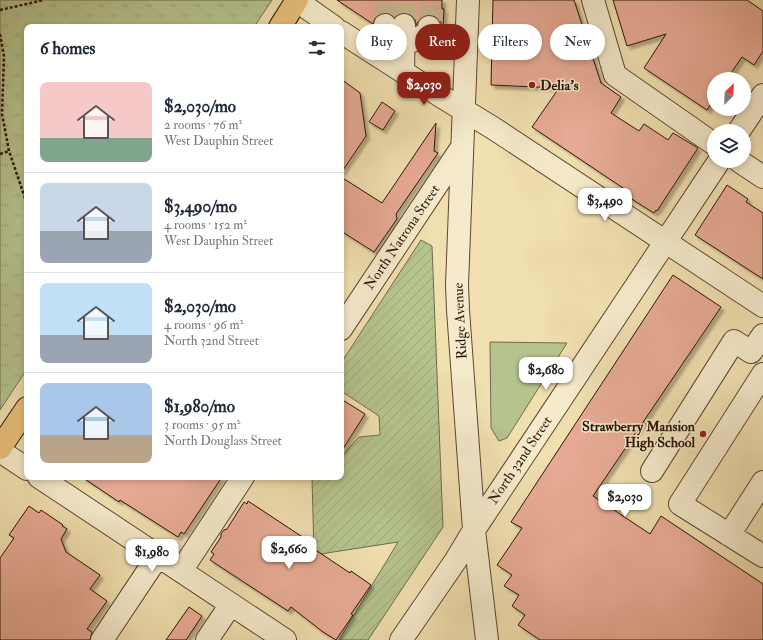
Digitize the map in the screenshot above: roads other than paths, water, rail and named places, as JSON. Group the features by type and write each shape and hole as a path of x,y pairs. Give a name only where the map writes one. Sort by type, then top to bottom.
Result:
{"main road":[{"path":"282,24 297,0"},
{"path":"0,448 24,412"}],"street":[{"path":"297,0 330,24"},
{"name":"Ridge Avenue","path":"468,0 457,285 474,530 487,640"},
{"path":"593,0 615,75 707,139"},
{"path":"344,34 356,42"},
{"path":"385,60 493,128 763,306"},
{"path":"402,60 403,72"},
{"path":"744,124 763,95"},
{"name":"North Natrona Street","path":"344,324 462,146"},
{"name":"North 32nd Street","path":"401,640 456,560 474,530 714,168"},
{"path":"750,168 763,177"},
{"path":"652,470 734,341 759,349"},
{"path":"763,374 680,504 763,556"},
{"path":"0,451 24,467"},
{"path":"44,480 285,640"},
{"path":"181,571 241,480"},
{"path":"729,535 763,482"},
{"path":"102,640 158,556"},
{"path":"207,640 231,604"}],"tunnel":[{"path":"385,24 387,0"},
{"path":"404,24 405,0"},
{"path":"429,24 430,0"}],"place":[{"name":"Delia's","path":"532,85"},
{"name":"Strawberry Mansion High School","path":"703,434"}]}
